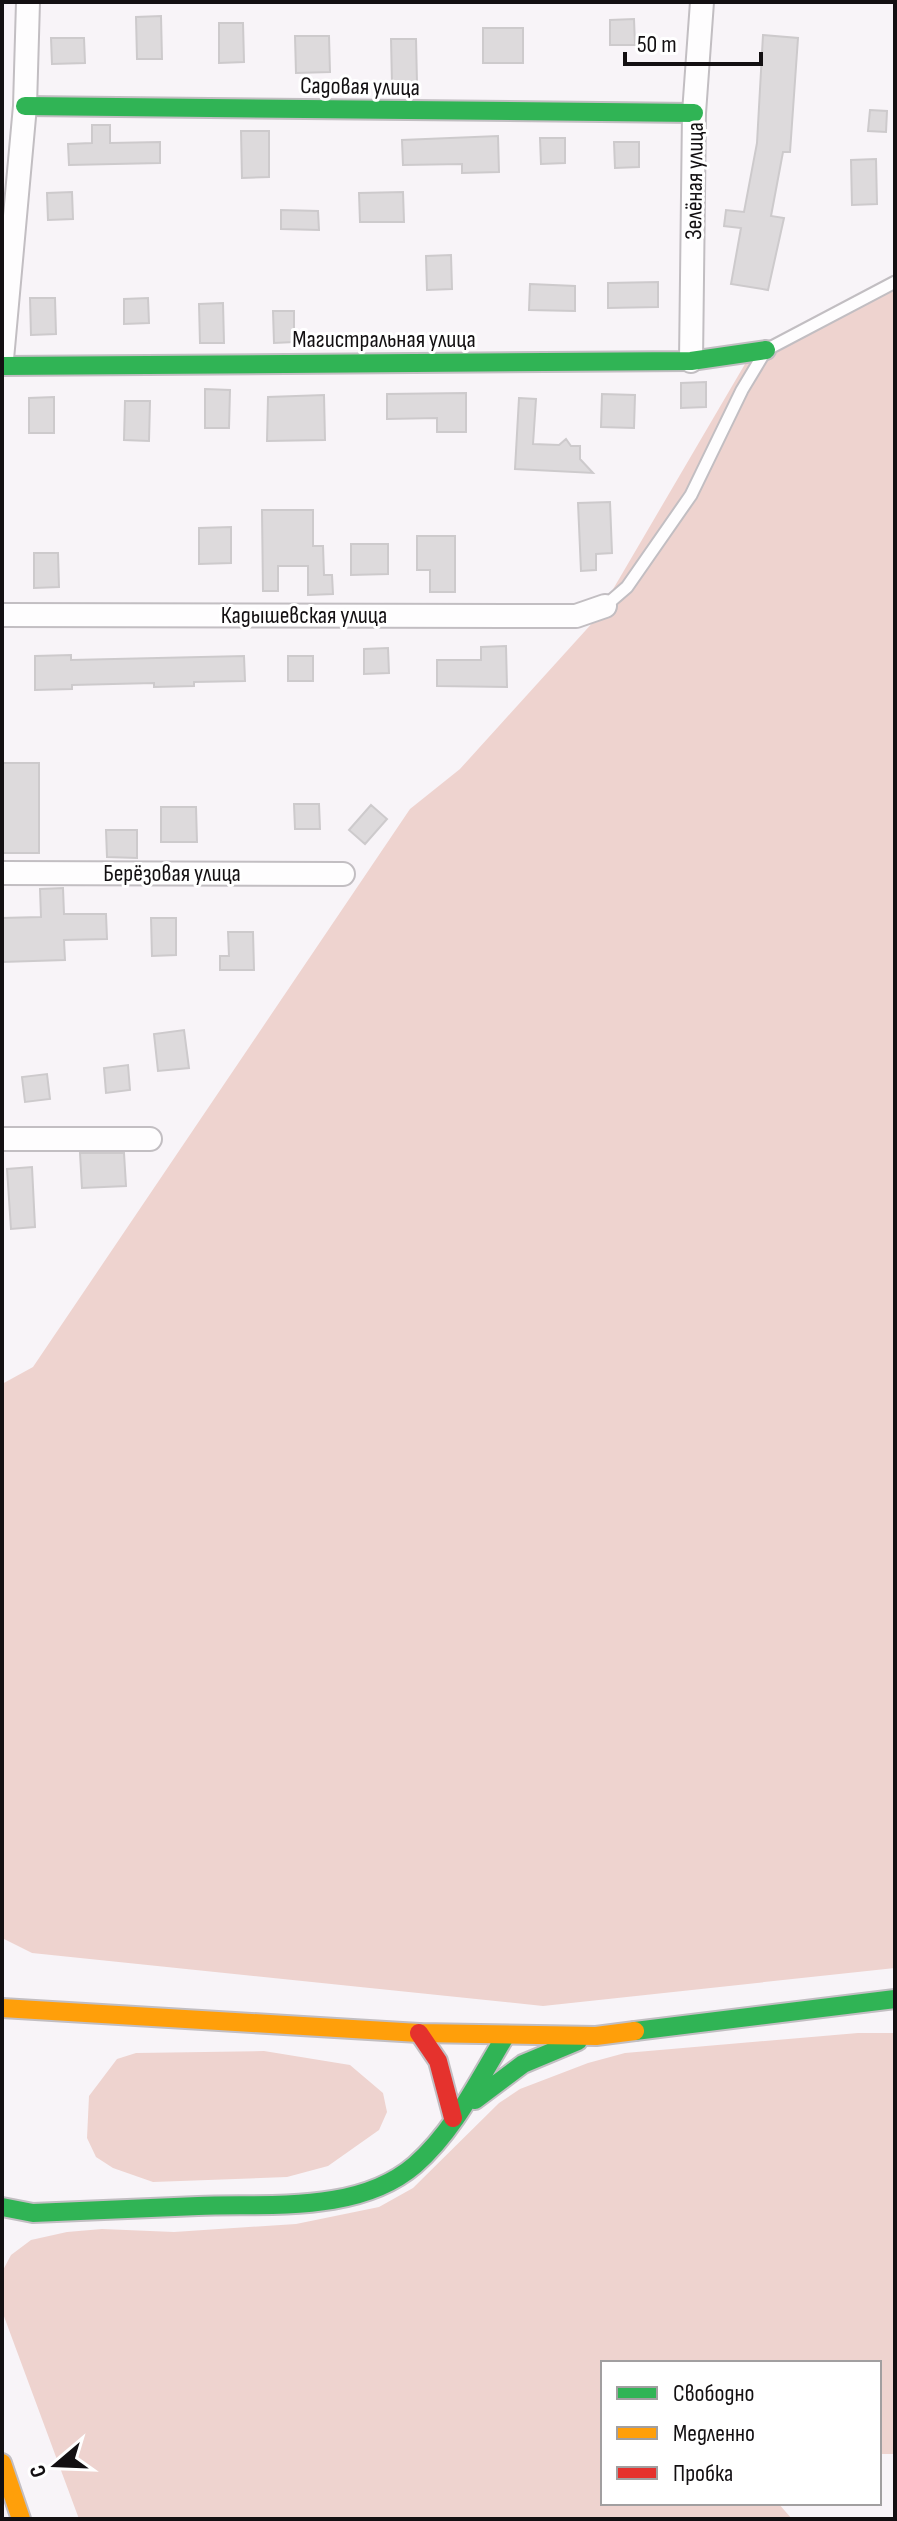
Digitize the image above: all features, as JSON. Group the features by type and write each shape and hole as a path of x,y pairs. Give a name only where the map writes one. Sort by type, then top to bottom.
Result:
{"main road":[{"name":"Садовая улица","path":"25,106 694,113"},
{"name":"Магистральная улица","path":"2,366 691,361 766,350"},
{"path":"2,2008 419,2033 596,2036 895,1999"},
{"path":"419,2033 438,2061 453,2118"},
{"path":"2,2207 33,2213 324,2201 349,2196 399,2177 431,2148 506,2035"},
{"path":"453,2118 523,2064 596,2036"},
{"path":"2,2222 33,2213"},
{"path":"2,2463 21,2519"}],"street":[{"path":"2,359 25,106 28,2"},
{"name":"Зелёная улица","path":"691,361 694,113 702,2"},
{"name":"Кадышевская улица","path":"2,615 576,616 605,606"},
{"name":"Берёзовая улица","path":"2,873 343,874"},
{"path":"2,1139 150,1139"}],"lane":[{"path":"605,606 627,587 691,495 742,390 766,350 895,282"}],"shaded area":[{"path":"895,285 895,1968 543,2006 32,1953 2,1938 2,1384 33,1367 410,809 460,769 595,620 745,364"},
{"path":"858,2033 895,2033 895,2454 881,2454 881,2361 601,2361 601,2505 780,2505 792,2519 79,2519 2,2311 2,2272 11,2255 31,2240 67,2232 102,2229 174,2232 296,2224 379,2207 413,2188 499,2103 520,2089 588,2063 625,2053"},
{"path":"264,2051 350,2065 383,2093 387,2112 379,2130 328,2166 287,2177 153,2182 113,2168 96,2157 87,2138 89,2096 117,2059 136,2053"}],"building":[{"path":"161,16 162,59 137,59 136,17"},
{"path":"634,19 635,45 610,45 610,20"},
{"path":"219,23 243,23 244,62 219,63"},
{"path":"483,28 523,28 523,63 483,63"},
{"path":"763,35 798,38 790,152 783,152 771,216 784,218 768,290 731,284 741,228 724,226 726,210 744,212 757,143"},
{"path":"295,36 329,36 330,72 296,73"},
{"path":"51,38 84,38 85,63 52,64"},
{"path":"391,39 416,39 417,83 392,83"},
{"path":"870,110 887,111 886,132 868,131"},
{"path":"92,125 110,125 110,143 160,142 160,163 69,165 68,144 92,143"},
{"path":"241,131 269,131 269,177 242,178"},
{"path":"498,136 499,172 462,173 462,164 403,165 402,140"},
{"path":"540,138 565,138 565,163 541,164"},
{"path":"614,142 639,142 639,167 615,168"},
{"path":"876,159 877,204 852,205 851,160"},
{"path":"72,192 73,219 48,220 47,193"},
{"path":"403,192 404,222 360,222 359,193"},
{"path":"281,210 318,211 319,230 281,229"},
{"path":"451,255 452,289 427,290 426,256"},
{"path":"658,282 658,307 608,308 608,283"},
{"path":"530,284 575,286 575,311 529,310"},
{"path":"30,298 55,298 56,334 31,335"},
{"path":"148,298 149,323 124,324 124,299"},
{"path":"223,303 224,343 200,343 199,304"},
{"path":"273,311 294,311 294,342 274,343"},
{"path":"706,382 706,407 681,408 681,383"},
{"path":"205,389 230,390 229,428 205,428"},
{"path":"466,393 466,432 437,432 437,418 387,419 387,394"},
{"path":"602,394 635,395 634,428 601,427"},
{"path":"324,395 325,440 267,441 268,397"},
{"path":"54,397 54,433 29,433 29,398"},
{"path":"519,398 536,399 533,444 559,445 566,439 571,446 580,446 580,459 593,473 515,469"},
{"path":"125,401 150,401 149,441 124,440"},
{"path":"610,502 612,553 596,554 596,570 581,571 578,503"},
{"path":"262,510 313,510 313,546 323,546 324,575 332,575 333,594 308,595 308,566 278,566 278,591 263,591"},
{"path":"231,527 231,563 199,564 199,528"},
{"path":"417,536 455,536 455,592 430,592 430,570 417,570"},
{"path":"351,544 388,544 388,574 351,575"},
{"path":"34,553 58,553 59,587 34,588"},
{"path":"506,646 507,687 437,686 437,660 481,660 481,647"},
{"path":"388,648 389,673 364,674 364,649"},
{"path":"71,655 71,660 244,656 245,681 154,687 154,683 72,685 72,689 35,690 35,656"},
{"path":"288,656 313,656 313,681 288,681"},
{"path":"2,763 39,763 39,853 2,853"},
{"path":"294,804 319,804 320,829 295,829"},
{"path":"371,805 387,819 365,844 349,830"},
{"path":"161,807 196,807 197,842 161,842"},
{"path":"106,830 137,830 137,858 107,857"},
{"path":"63,888 64,914 106,914 107,939 64,940 65,960 2,962 2,918 41,917 40,889"},
{"path":"151,918 176,918 176,955 152,956"},
{"path":"228,932 253,932 254,970 220,970 220,956 229,956"},
{"path":"184,1030 189,1068 158,1071 154,1034"},
{"path":"128,1065 130,1090 106,1093 104,1068"},
{"path":"47,1074 50,1099 25,1102 22,1077"},
{"path":"80,1153 124,1153 126,1186 82,1188"},
{"path":"32,1167 35,1227 11,1229 7,1169"}],"traffic: fast":[{"path":"25,106 694,113"},
{"path":"2,366 691,361 766,350"},
{"path":"635,2031 895,1999"},
{"path":"2,2207 33,2213 282,2205 340,2199 367,2192 392,2181 429,2151 465,2103 506,2035"},
{"path":"475,2100 523,2064 578,2041"}],"traffic: slow":[{"path":"2,2008 419,2033 596,2036 635,2031"},
{"path":"2,2463 21,2519"}],"traffic: jam":[{"path":"419,2033 438,2061 453,2118"}]}
